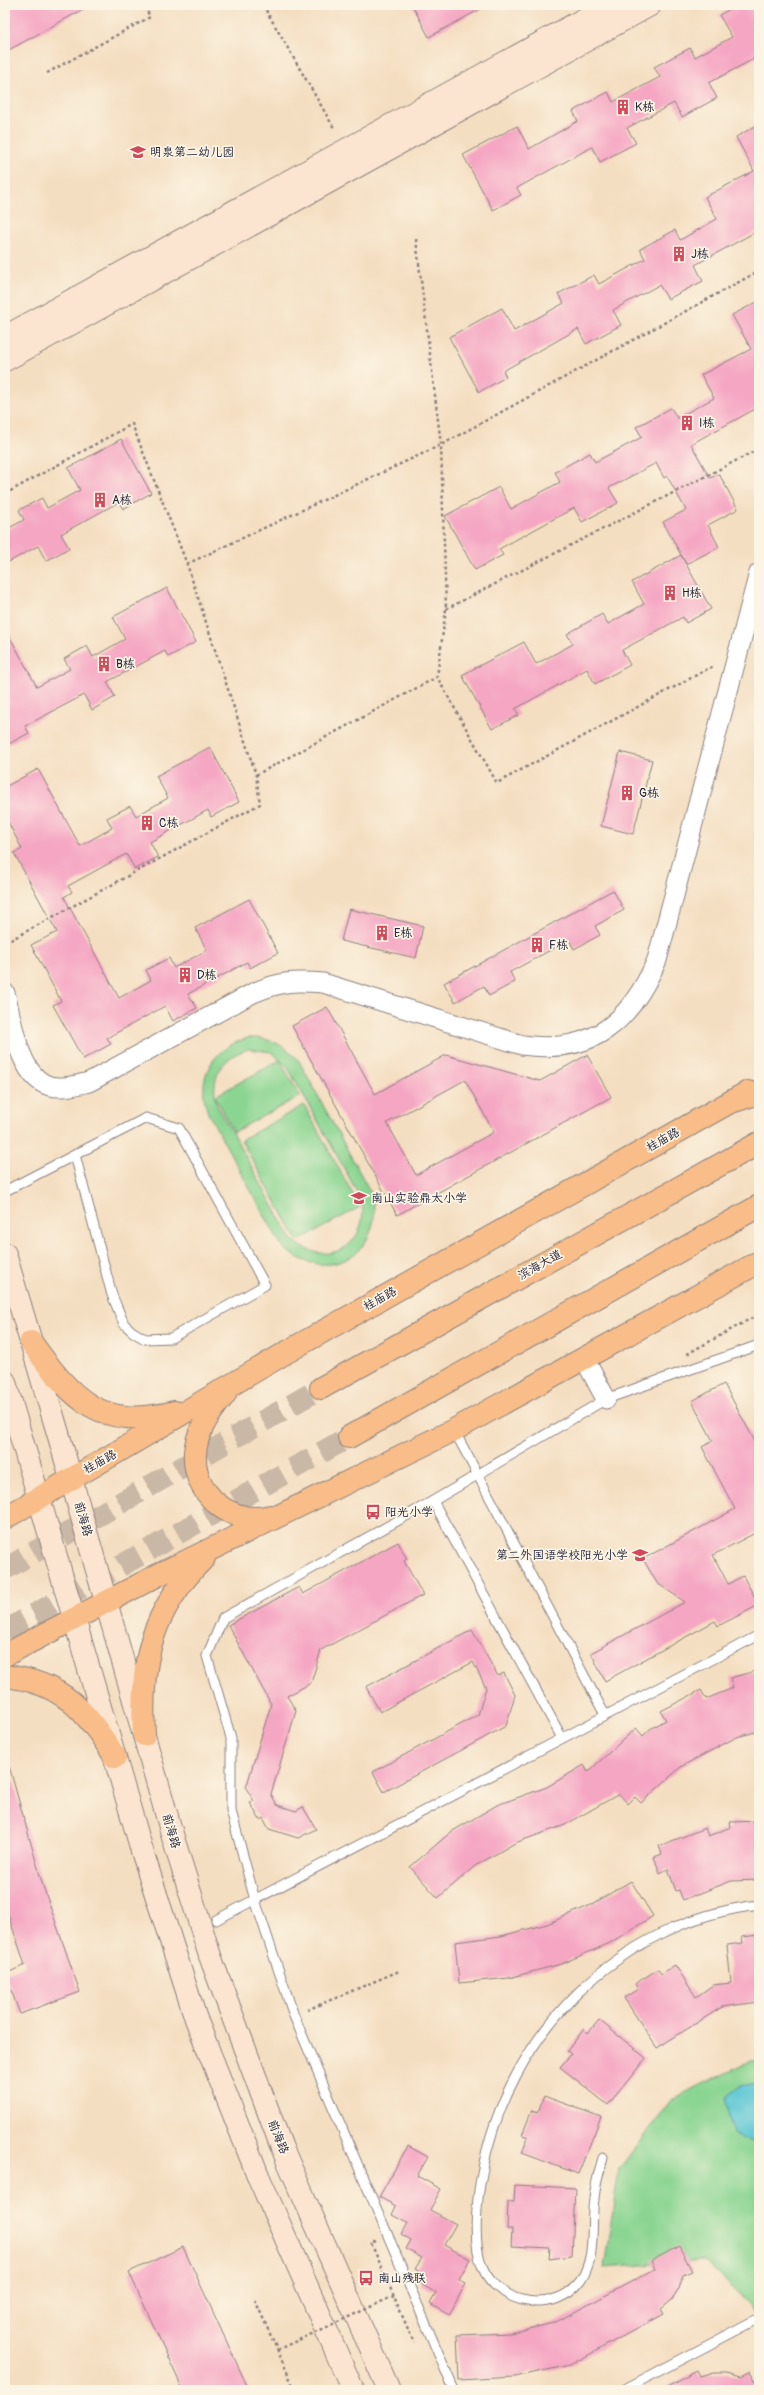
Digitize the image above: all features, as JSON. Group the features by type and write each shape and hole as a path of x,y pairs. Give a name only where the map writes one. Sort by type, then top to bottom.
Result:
{"main road":[{"path":"5,338 610,5"},
{"path":"5,360 650,5"},
{"name":"桂庙路","path":"5,1518 71,1478 229,1388 299,1345 759,1085"},
{"path":"731,1102 759,1093"},
{"name":"滨海大道","path":"321,1388 759,1143"},
{"path":"349,1437 759,1206"},
{"name":"前海路","path":"5,1254 71,1478 144,1735 210,1956 282,2148 389,2390"},
{"path":"5,1654 106,1601 454,1430 759,1262"},
{"path":"31,1342 46,1363 76,1395 102,1412 114,1417 136,1419 155,1417 205,1402"},
{"path":"5,1382 162,1919 196,2019 259,2178 353,2390"},
{"path":"229,1388 208,1416 198,1438 194,1458 196,1472 203,1488 213,1502 225,1511 240,1517 262,1518 289,1511"},
{"path":"144,1735 142,1694 146,1659 156,1629 169,1601 186,1577 204,1558 233,1539"},
{"path":"5,1676 31,1681 55,1691 79,1707 96,1726 115,1757"}],"street":[{"path":"5,993 20,1053 29,1071 49,1086 61,1087 89,1082 254,993 277,983 298,981 323,983 522,1045 546,1048 573,1045 596,1035 618,1022 634,1003 647,983 657,960 759,573"},
{"path":"584,1358 606,1399"}],"lane":[{"path":"5,1191 146,1118 179,1128 265,1285 170,1338 145,1338 133,1332 124,1324 112,1295 75,1155"},
{"path":"454,2390 294,2016 255,1900 231,1811 231,1738 207,1656 223,1618 479,1475 606,1399 759,1345"},
{"path":"454,1430 605,1715"},
{"path":"433,1501 562,1738"},
{"path":"216,1920 759,1635"},
{"path":"603,2158 594,2199 592,2244 589,2264 580,2281 565,2294 546,2302 526,2302 507,2296 492,2283 482,2266 478,2247 477,2217 480,2184 487,2145 506,2092 538,2037 563,2007 606,1968 632,1950 690,1922 721,1912 759,1905"},
{"path":"623,2390 756,2320"}],"path":[{"path":"47,72 150,17 144,5"},
{"path":"263,5 334,128"},
{"path":"416,239 440,445 446,609 437,677 497,783 738,653"},
{"path":"187,564 440,445 759,271"},
{"path":"5,494 132,424 187,564 256,775 260,804 5,943"},
{"path":"446,609 759,449"},
{"path":"256,775 437,677"},
{"path":"294,2016 399,1971"},
{"path":"371,2243 414,2343"},
{"path":"277,2350 394,2296"},
{"path":"255,2300 295,2390"}],"green space":[{"path":"248,1038 263,1039 283,1046 294,1055 299,1061 372,1195 374,1216 370,1234 361,1248 348,1258 332,1264 315,1264 298,1258 281,1245 208,1113 204,1088 205,1077 216,1057 235,1043","holes":["249,1049 271,1052 287,1066 361,1199 363,1215 359,1229 353,1241 343,1248 331,1253 318,1253 304,1248 291,1238 217,1105 215,1095 216,1077 231,1057"]},
{"path":"280,1060 300,1096 234,1132 215,1096"},
{"path":"304,1105 360,1207 298,1241 241,1140"},
{"path":"749,2061 759,2061 759,2329 750,2305 704,2260 604,2268 619,2169 671,2100"}],"water":[{"path":"752,2084 759,2085 759,2152 757,2145 749,2140 733,2134 726,2103 726,2098 740,2086"}],"building":[{"path":"5,5 91,5 5,52"},
{"path":"412,5 488,5 429,37"},
{"name":"K栋","path":"738,5 759,5 759,56 709,83 717,98 682,117 674,103 627,128 636,143 600,162 592,147 517,188 521,195 493,210 463,155 517,126 529,149 578,121 573,111 608,92 613,102 660,77 654,67 690,48 695,57 732,37 719,15"},
{"name":"J栋","path":"759,124 759,230 695,265 703,281 668,299 659,285 613,310 621,325 586,344 578,329 503,371 506,377 479,392 449,337 502,308 514,331 564,303 558,294 594,275 599,284 645,259 640,249 675,230 680,240 717,219 705,197 754,171 736,137"},
{"name":"I栋","path":"759,301 759,407 691,444 710,478 719,474 738,509 708,525 719,547 686,564 663,522 686,510 667,476 664,478 656,463 609,488 618,503 582,522 574,508 499,549 503,555 475,570 445,516 499,487 511,509 560,482 555,472 590,453 595,462 642,437 636,427 671,408 677,418 714,398 701,375 751,349 732,315"},
{"name":"A栋","path":"121,439 151,493 123,509 119,502 61,534 69,548 46,561 38,546 5,564 5,530 24,520 19,510 42,498 47,508 80,490 68,468"},
{"name":"H栋","path":"681,555 711,609 686,623 683,617 622,650 630,665 595,684 587,669 515,709 519,715 492,729 462,675 524,642 536,664 573,644 567,634 602,614 608,624 644,604 632,582"},
{"name":"B栋","path":"167,588 196,642 168,657 165,651 107,682 115,697 92,710 84,695 25,726 29,733 5,746 5,628 37,687 70,669 64,659 87,646 93,657 125,639 113,617"},
{"path":"210,747 239,802 211,817 208,810 150,842 158,857 135,869 126,854 68,886 72,892 64,897 119,998 151,980 146,970 169,958 174,968 207,950 195,928 249,899 278,953 250,968 247,962 188,994 197,1008 173,1021 165,1006 107,1038 111,1044 83,1059 53,1005 61,1001 31,945 57,932 14,853 22,849 5,816 5,787 38,769 80,846 112,828 107,818 130,806 136,816 168,798 156,776"},
{"name":"G栋","path":"620,752 652,760 633,834 601,826"},
{"name":"F栋","path":"613,890 624,910 595,926 600,935 574,949 569,940 510,972 515,982 489,996 484,986 455,1002 444,983"},
{"name":"E栋","path":"349,909 423,926 416,958 341,941"},
{"path":"327,1007 375,1094 446,1055 540,1081 587,1055 611,1097 397,1215 292,1026","holes":["465,1080 494,1132 416,1175 387,1123"]},
{"path":"724,1384 759,1449 759,1531 713,1555 728,1584 743,1576 759,1605 718,1626 715,1621 605,1681 591,1653 685,1602 657,1583 643,1559 735,1509 702,1447 713,1441 692,1401"},
{"path":"398,1542 407,1559 404,1561 423,1595 321,1650 311,1683 287,1696 296,1711 271,1794 277,1805 296,1811 303,1807 316,1829 298,1838 269,1829 263,1818 260,1820 250,1803 254,1801 246,1788 271,1704 228,1625 299,1587 303,1594"},
{"path":"472,1630 498,1676 504,1673 515,1695 506,1726 384,1792 373,1772 478,1715 486,1688 473,1662 380,1712 366,1687"},
{"path":"759,1670 759,1731 737,1737 682,1766 641,1803 635,1797 628,1804 619,1794 565,1825 515,1843 475,1866 438,1898 410,1867 451,1832 497,1805 547,1787 584,1765 588,1772 636,1728 643,1736 650,1729 666,1720 661,1711 701,1690 706,1699 733,1688 730,1678"},
{"path":"9,1766 43,1886 80,1992 20,2014 5,1974 25,1965 5,1905 5,1767"},
{"path":"759,1821 759,1880 731,1881 683,1900 679,1890 676,1891 668,1869 660,1873 654,1857 662,1854 659,1846 705,1828 708,1836 731,1827 730,1822"},
{"path":"631,1881 653,1916 610,1943 561,1964 509,1978 459,1983 455,1942 501,1936 547,1924 591,1905"},
{"path":"759,1935 759,2002 722,2007 657,2048 624,1998 638,1989 635,1984 658,1969 661,1974 675,1965 696,1997 713,1985 731,1983 727,1945 743,1943 742,1937"},
{"path":"599,2020 646,2058 608,2105 560,2067 571,2054 567,2051 584,2029 588,2033"},
{"path":"544,2096 601,2117 578,2174 522,2153 528,2137 522,2135 532,2110 538,2112"},
{"path":"408,2146 428,2157 417,2176 441,2189 430,2210 456,2224 444,2245 470,2259 459,2279 466,2283 449,2315 430,2304 436,2293 421,2284 426,2275 415,2269 422,2258 406,2249 411,2240 401,2234 407,2223 392,2215 396,2206 379,2197"},
{"path":"515,2185 575,2188 572,2256 549,2259 550,2248 511,2246 512,2229 507,2229 508,2202 514,2202"},
{"path":"679,2246 692,2271 683,2275 679,2289 672,2300 661,2309 664,2314 570,2365 515,2377 459,2380 457,2335 510,2333 554,2323 655,2269 651,2261"},
{"path":"183,2247 249,2390 183,2390 129,2272"},
{"path":"697,2371 700,2377 713,2373 727,2373 740,2377 749,2372 754,2381 759,2383 759,2390 661,2390"}],"tunnel":[{"path":"5,1569 321,1388"},
{"path":"5,1631 349,1437"}],"place":[{"name":"K栋","path":"623,107"},
{"name":"明泉第二幼儿园","path":"138,152"},
{"name":"J栋","path":"679,254"},
{"name":"I栋","path":"687,423"},
{"name":"A栋","path":"100,500"},
{"name":"H栋","path":"670,593"},
{"name":"B栋","path":"104,664"},
{"name":"G栋","path":"627,793"},
{"name":"C栋","path":"147,823"},
{"name":"E栋","path":"382,933"},
{"name":"F栋","path":"537,945"},
{"name":"D栋","path":"185,975"},
{"name":"南山实验鼎太小学","path":"359,1198"},
{"name":"阳光小学","path":"373,1512"},
{"name":"第二外国语学校阳光小学","path":"640,1555"},
{"name":"南山残联","path":"366,2278"}]}
